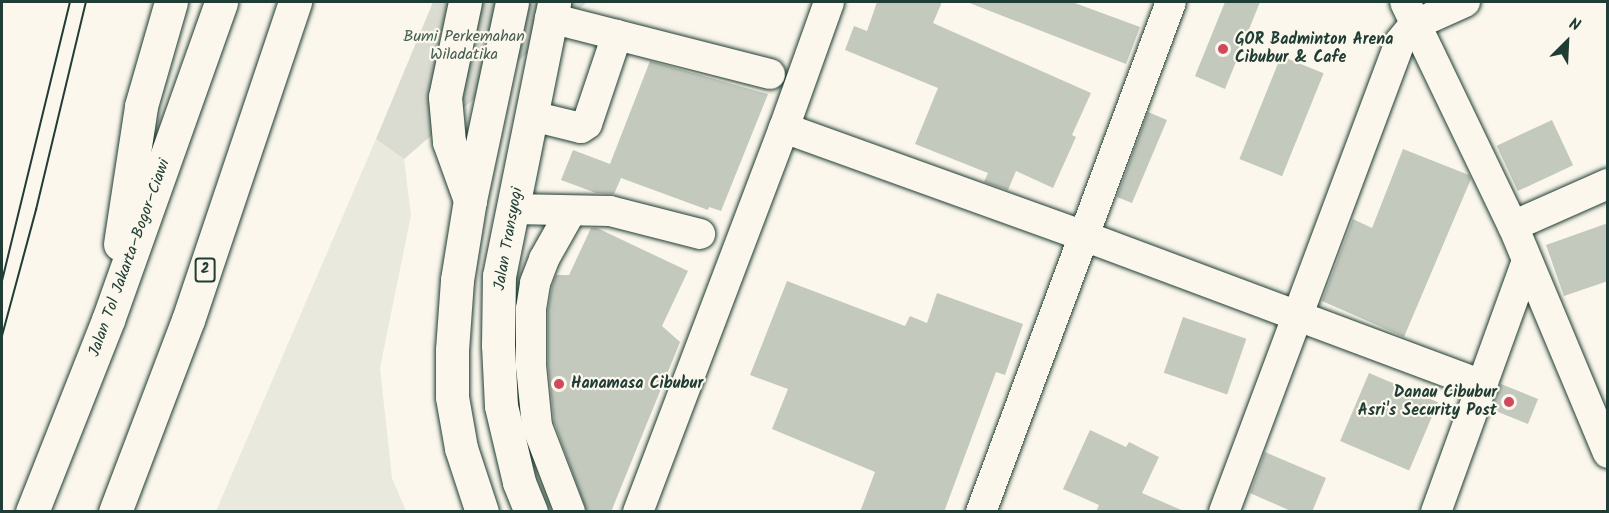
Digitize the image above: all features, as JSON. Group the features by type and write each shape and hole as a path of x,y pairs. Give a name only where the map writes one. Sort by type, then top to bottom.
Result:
{"highway":[{"path":"108,320 141,106 171,2"},
{"name":"Jalan Tol Jakarta–Bogor–Ciawi","path":"32,512 108,320 221,2"},
{"path":"465,2 445,97 449,142 470,200"},
{"path":"482,512 461,448 452,397 452,350 457,280 470,200 512,2"},
{"name":"2","path":"115,512 188,320 294,10"},
{"name":"Jalan Transyogi","path":"531,512 519,482 501,406 499,276 552,10"}],"street":[{"path":"638,512 784,128 829,2"},
{"path":"1410,13 1465,2"},
{"path":"981,512 1084,236 1163,4"},
{"path":"552,10 617,35 770,74"},
{"path":"1410,13 1513,226 1527,261 1597,398 1608,453"},
{"path":"1224,512 1410,13"},
{"path":"532,116 580,128 587,124 617,35"},
{"path":"784,128 1084,236 1483,385"},
{"path":"1513,226 1608,184"},
{"path":"513,209 610,211 700,234"},
{"path":"570,512 537,426 531,309 535,283 544,258 571,211"},
{"path":"1436,512 1527,261"}],"shaded area":[{"path":"376,139 404,159 411,215 380,368 392,478 406,511 216,511"}],"green space":[{"name":"Bumi Perkemahan Wiladatika","path":"433,2 587,2 404,159 376,139"}],"building":[{"path":"877,2 942,2 933,23 1091,93 1072,135 1076,137 1053,188 1016,171 1008,190 984,182 988,173 915,144 938,88 845,50 854,26 867,31"},
{"path":"967,2 1072,2 1140,27 1126,64"},
{"name":"GOR Badminton Arena Cibubur & Cafe","path":"1225,2 1260,2 1225,89 1195,76"},
{"path":"1281,56 1324,73 1282,176 1239,159"},
{"path":"650,61 768,94 721,211 709,207 708,210 621,178 614,194 596,193 561,180 573,150 610,164"},
{"path":"1148,112 1167,120 1132,203 1117,197"},
{"path":"1552,120 1573,165 1518,191 1497,146"},
{"path":"1403,149 1469,175 1471,179 1404,337 1322,301 1353,219 1372,228"},
{"path":"1608,223 1608,281 1564,296 1546,245"},
{"path":"591,228 597,228 688,271 662,326 680,342 611,512 587,512 554,422 548,365 548,310 552,287 556,275 569,275"},
{"path":"787,281 905,326 910,316 927,323 937,293 1023,324 1005,375 996,372 944,512 860,512 875,472 772,429 788,389 750,375"},
{"path":"1183,317 1246,339 1227,395 1164,373"},
{"path":"1369,373 1438,402 1409,470 1340,441"},
{"name":"Danau Cibubur Asri's Security Post","path":"1501,384 1538,399 1528,424 1491,409"},
{"path":"1090,430 1126,447 1129,442 1159,457 1142,493 1186,512 1096,512 1099,505 1063,489"},
{"path":"1265,452 1326,478 1312,512 1293,512 1250,493"}],"tram line":[{"path":"2,281 70,2"},
{"path":"2,336 36,210 86,2"}],"place":[{"name":"GOR Badminton Arena Cibubur & Cafe","path":"1223,49"},
{"name":"Hanamasa Cibubur","path":"559,384"},
{"name":"Danau Cibubur Asri's Security Post","path":"1509,402"}]}
